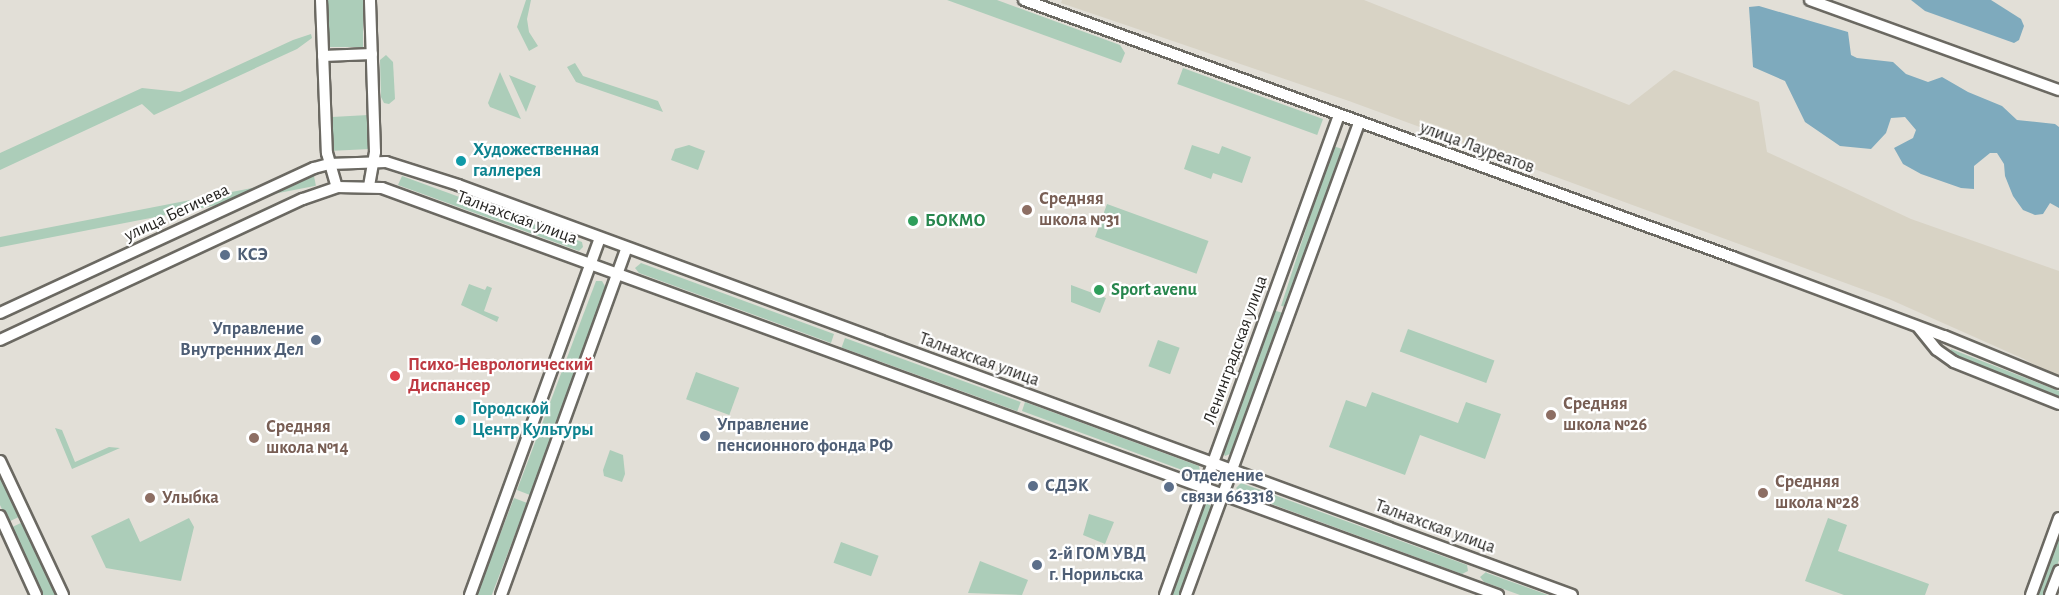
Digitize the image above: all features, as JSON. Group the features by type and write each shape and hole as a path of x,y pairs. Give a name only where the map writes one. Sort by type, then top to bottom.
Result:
{"street":[{"path":"321,0 329,164 337,187"},
{"path":"0,339 303,198 337,187 369,186 375,152 370,0"},
{"name":"улица Лауреатов","path":"1024,0 1918,328 2059,383"},
{"path":"1810,0 2059,90"},
{"path":"323,56 372,54"},
{"name":"Ленинградская улица","path":"1165,595 1339,115"},
{"name":"Ленинградская улица","path":"1186,595 1359,123"},
{"name":"улица Бегичева","path":"0,313 293,177 329,164 372,162"},
{"name":"Талнахская улица","path":"372,162 386,162 458,185 1572,595"},
{"name":"Талнахская улица","path":"369,186 393,190 1498,595"},
{"path":"470,595 600,238"},
{"path":"501,595 627,249"},
{"name":"улица Лауреатов","path":"1918,328 1937,350 1953,362 2059,404"},
{"path":"0,461 63,595"},
{"path":"0,516 36,595"},
{"path":"2031,595 2059,518"},
{"path":"2050,595 2059,571"}],"shaded area":[{"path":"1062,0 1364,0 1629,105 1674,70 1759,102 1767,152 1911,219 2059,271 2059,378 2024,359 1889,299 1349,101 1061,3"}],"green space":[{"path":"328,0 363,0 363,47 328,47"},
{"path":"526,0 531,0 527,19 529,32 538,46 529,51 517,27"},
{"path":"947,0 997,0 1120,45 1125,53 1121,63"},
{"path":"311,34 312,38 297,49 154,115 142,104 0,170 0,153 142,88 180,92 293,40"},
{"path":"386,55 393,62 395,99 389,104 384,103 381,97 380,60"},
{"path":"575,63 583,76 658,101 663,112 576,82 567,67"},
{"path":"1183,68 1323,119 1317,135 1177,84"},
{"path":"500,72 521,119 490,107 488,103"},
{"path":"509,75 536,86 526,112"},
{"path":"368,115 370,149 334,151 332,117"},
{"path":"689,145 705,151 698,170 671,160 675,149"},
{"path":"1192,145 1219,154 1222,146 1251,157 1242,183 1213,173 1211,179 1184,169"},
{"path":"1333,146 1342,149 1290,309 1281,306"},
{"path":"314,176 316,186 0,247 0,237"},
{"path":"402,176 582,242 583,247 579,251 398,185"},
{"path":"1107,204 1208,241 1197,274 1095,237"},
{"path":"641,263 834,334 831,343 639,273 635,268"},
{"path":"596,281 602,281 606,288 530,495 517,490"},
{"path":"469,284 485,290 487,286 492,288 484,311 499,317 497,322 461,305"},
{"path":"1071,285 1106,298 1100,313 1071,302"},
{"path":"1273,310 1283,313 1232,453 1225,456 1222,451"},
{"path":"1408,329 1494,360 1486,383 1400,352"},
{"path":"845,338 1021,402 1017,411 842,347"},
{"path":"1158,340 1180,348 1170,374 1148,366"},
{"path":"1951,349 2059,391 2059,396 1949,354"},
{"path":"696,372 739,388 729,415 686,399"},
{"path":"1372,392 1458,423 1466,402 1501,414 1485,459 1420,435 1405,475 1329,447 1346,400 1366,407"},
{"path":"1025,402 1199,466 1200,471 1193,474 1022,411"},
{"path":"55,428 62,430 75,462 109,447 120,448 72,469"},
{"path":"610,450 623,455 625,474 622,482 604,476 603,470"},
{"path":"0,471 21,516 8,522 0,505"},
{"path":"1241,483 1467,565 1468,571 1462,574 1239,492 1236,488"},
{"path":"514,498 527,503 492,595 477,594"},
{"path":"1206,503 1213,507 1181,595 1170,595"},
{"path":"1089,514 1114,522 1105,544 1083,535"},
{"path":"129,518 140,542 189,518 194,527 181,581 106,568 91,536"},
{"path":"1828,518 1847,525 1838,551 1929,584 1925,595 1844,595 1805,581"},
{"path":"23,522 57,595 43,595 11,527"},
{"path":"2059,531 2059,560 2047,595 2036,595"},
{"path":"841,542 879,556 871,576 833,563"},
{"path":"980,561 1028,580 1022,595 968,593"},
{"path":"1486,572 1548,595 1520,595 1484,582 1480,577"}],"water":[{"path":"1911,0 1991,0 2021,19 2024,26 2019,40 2014,43 1925,11"},
{"path":"1759,6 1848,32 1851,55 1857,58 1893,62 1906,74 1928,82 1942,77 1968,92 2002,106 2017,120 2055,124 2059,127 2059,208 2050,203 2043,214 2035,215 2023,210 2013,196 2005,176 2004,164 1997,153 1990,153 1974,166 1974,189 1961,188 1921,174 1903,164 1894,148 1913,138 1916,130 1905,117 1891,118 1886,133 1871,149 1840,146 1805,122 1785,81 1753,67 1749,7"}],"place":[{"name":"Художественная галлерея","path":"461,161"},
{"name":"Средняя школа №31","path":"1027,210"},
{"name":"БОКМО","path":"913,221"},
{"name":"КСЭ","path":"225,255"},
{"name":"Sport avenu","path":"1099,290"},
{"name":"Управление Внутренних Дел","path":"316,340"},
{"name":"Психо-Неврологический Диспансер","path":"395,376"},
{"name":"Средняя школа №26","path":"1551,415"},
{"name":"Городской Центр Культуры","path":"460,420"},
{"name":"Управление пенсионного фонда РФ","path":"705,436"},
{"name":"Средняя школа №14","path":"254,438"},
{"name":"СДЭК","path":"1033,486"},
{"name":"Отделение связи 663318","path":"1169,487"},
{"name":"Средняя школа №28","path":"1763,493"},
{"name":"Улыбка","path":"150,498"},
{"name":"2-й ГОМ УВД г. Норильска","path":"1037,565"}]}
